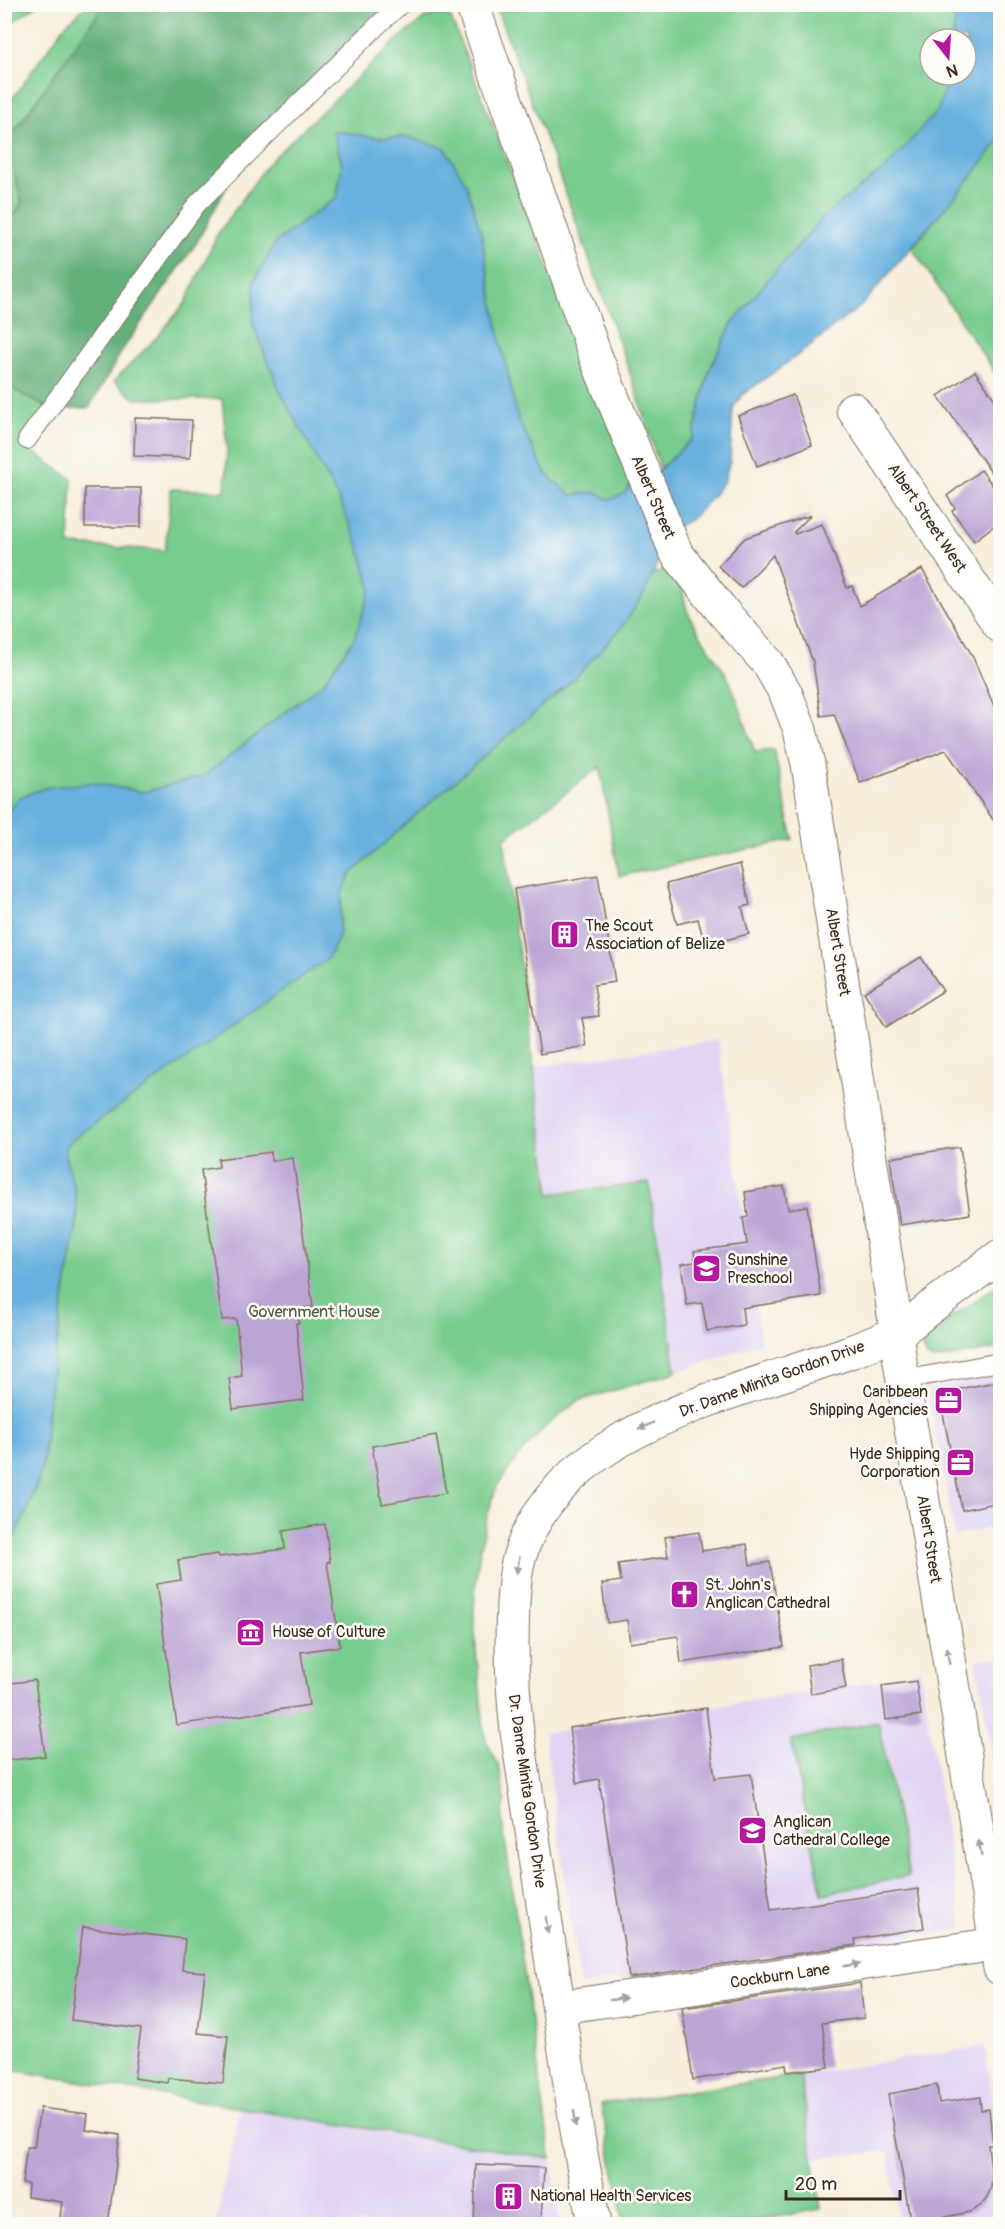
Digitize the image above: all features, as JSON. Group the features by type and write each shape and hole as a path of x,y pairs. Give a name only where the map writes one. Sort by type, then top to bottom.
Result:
{"street":[{"name":"Albert Street","path":"472,4 595,355 677,554 768,663 786,694 800,730 808,764 903,1380 999,1952"},
{"name":"Albert Street West","path":"853,409 1000,626"},
{"name":"Dr. Dame Minita Gordon Drive","path":"594,2224 578,2137 512,1690 511,1648 514,1589 519,1557 529,1529 546,1503 571,1478 602,1452 640,1429 727,1392 841,1355 897,1333 1000,1256"},
{"name":"Cockburn Lane","path":"560,2007 999,1952"}],"lane":[{"path":"27,440 197,204 401,4"},
{"path":"903,1380 1000,1362"}],"shaded area":[{"name":"Sunshine Preschool","path":"718,1040 761,1343 676,1372 649,1183 550,1194 534,1067"},
{"path":"1000,1375 1000,1525 955,1536 927,1388"},
{"path":"1000,1658 1000,1804 976,1660"},
{"name":"Anglican Cathedral College","path":"920,1669 962,1929 580,1985 544,1733 901,1678"},
{"path":"985,2046 1000,2145 1000,2224 899,2224 888,2151 814,2159 800,2075"},
{"path":"240,2108 551,2159 560,2224 216,2224"}],"green space":[{"path":"5,4 37,4 37,5 5,27"},
{"path":"88,5 104,5 6,143 22,202 5,231 5,109 66,24"},
{"path":"104,5 391,5 231,179 197,242 125,346 89,408 50,409 5,385 4,231 22,202 6,144"},
{"path":"495,5 957,5 954,27 918,27 918,87 945,87 939,110 887,167 827,213 766,282 731,326 709,371 693,438 660,469 635,387 553,158"},
{"path":"442,14 451,18 632,482 625,493 625,506 537,508 408,137 379,138 333,131 342,164 337,197 276,242 253,324 279,389 302,431 447,525 343,654 323,683 204,776 144,792 91,783 20,797 5,815 5,385 50,409 64,409 32,451 72,479 69,545 165,550 171,489 225,491 227,448 222,399 135,399 114,381 159,335 186,302 217,235 269,162 399,38 427,17"},
{"path":"1000,127 1000,380 912,248"},
{"name":"Government House","path":"664,570 677,578 681,584 689,615 728,678 755,752 774,750 793,840 619,876 600,767 504,839 550,1194 649,1183 676,1372 578,1401 544,1428 516,1459 497,1486 487,1516 477,1569 474,1611 485,1738 499,1766 505,1801 502,1819 551,2159 5,2069 4,1993 8,1970 4,1946 5,1554 37,1485 44,1454 51,1378 77,1221 76,1194 64,1156 65,1148 72,1140 338,940 342,899 300,908 645,576"},
{"path":"1000,1283 1000,1348 936,1360 926,1355 922,1345 924,1337"},
{"path":"878,1722 909,1876 822,1894 791,1740"},
{"path":"800,2075 821,2209 737,2224 624,2224 601,2104"}],"water":[{"path":"957,5 1000,5 1000,139 969,180 862,305 742,395 733,408 730,461 724,481 690,520 672,529 644,594 622,627 575,678 410,820 350,875 342,893 338,940 327,959 72,1140 65,1148 65,1156 76,1194 77,1221 51,1378 42,1468 25,1515 5,1554 5,815 20,797 48,787 91,783 144,792 204,776 323,683 354,639 371,589 358,543 339,500 279,389 253,324 254,281 276,242 337,197 342,164 333,131 379,138 408,137 445,148 466,183 481,232 500,339 518,419 546,474 571,495 596,492 609,500 625,493 632,482 660,469 693,438 709,371 731,326 766,282 827,213 887,167 938,110 945,87 978,87 978,27 954,27"}],"building":[{"path":"975,371 1000,407 1000,485 938,396"},
{"path":"793,395 812,445 757,466 738,416"},
{"path":"135,418 192,420 190,458 134,456"},
{"path":"981,470 1000,495 1000,521 974,541 952,511 955,508 947,496"},
{"path":"85,488 141,488 141,527 85,527"},
{"path":"811,515 794,532 795,534 822,524 847,588 852,586 860,606 922,569 972,655 1000,720 1000,830 946,750 860,783 834,714 821,716 813,662 773,555 741,588 718,566 745,538"},
{"path":"740,864 750,905 742,907 749,934 705,945 698,919 677,924 666,884"},
{"name":"The Scout Association of Belize","path":"598,875 615,982 594,985 599,1016 582,1018 587,1046 540,1054 514,889"},
{"path":"921,957 943,991 886,1027 864,992"},
{"path":"960,1147 970,1214 900,1225 890,1158"},
{"path":"271,1152 271,1161 293,1158 313,1307 297,1309 299,1323 296,1323 304,1400 233,1409 229,1378 242,1376 236,1319 222,1320 201,1170 219,1167 218,1159"},
{"path":"784,1186 788,1209 807,1206 821,1296 742,1308 744,1325 707,1331 702,1303 687,1305 681,1264 695,1262 694,1251 747,1244 743,1218 748,1217 745,1192"},
{"path":"1000,1381 1000,1502 962,1510 939,1393"},
{"path":"436,1435 446,1493 382,1504 372,1446"},
{"name":"House of Culture","path":"325,1524 330,1562 327,1562 340,1646 301,1652 309,1705 177,1725 156,1584 181,1580 178,1560 218,1554 219,1557 285,1549 283,1531"},
{"name":"St. John's Anglican Cathedral","path":"699,1532 702,1551 747,1544 750,1565 770,1562 784,1647 681,1663 678,1636 630,1643 627,1620 607,1623 602,1584 621,1581 618,1564 668,1557 665,1537"},
{"path":"841,1659 846,1688 811,1694 807,1665"},
{"path":"35,1680 45,1756 4,1761 4,1684"},
{"path":"916,1681 921,1715 886,1720 882,1686"},
{"path":"706,1708 715,1778 751,1774 771,1910 918,1889 924,1928 855,1939 856,1945 629,1978 599,1779 577,1783 569,1728"},
{"path":"83,1927 185,1939 182,1970 205,1972 198,2033 228,2036 223,2083 168,2078 167,2083 134,2078 141,2029 71,2020"},
{"path":"860,1983 864,2018 822,2023 829,2067 787,2072 786,2064 693,2080 682,2008"},
{"path":"937,2085 939,2103 980,2097 981,2110 989,2109 993,2145 988,2145 991,2188 980,2206 970,2212 911,2224 888,2094"},
{"path":"40,2108 88,2114 86,2130 120,2135 108,2224 59,2224 62,2202 27,2197 28,2184 22,2183 27,2147 34,2147"},
{"name":"National Health Services","path":"476,2165 544,2168 541,2224 474,2224"}],"place":[{"name":"The Scout Association of Belize","path":"564,935"},
{"name":"Sunshine Preschool","path":"706,1269"},
{"name":"Caribbean Shipping Agencies","path":"949,1401"},
{"name":"Hyde Shipping Corporation","path":"961,1463"},
{"name":"St. John's Anglican Cathedral","path":"684,1594"},
{"name":"House of Culture","path":"251,1632"},
{"name":"Anglican Cathedral College","path":"752,1831"},
{"name":"National Health Services","path":"509,2196"}]}
